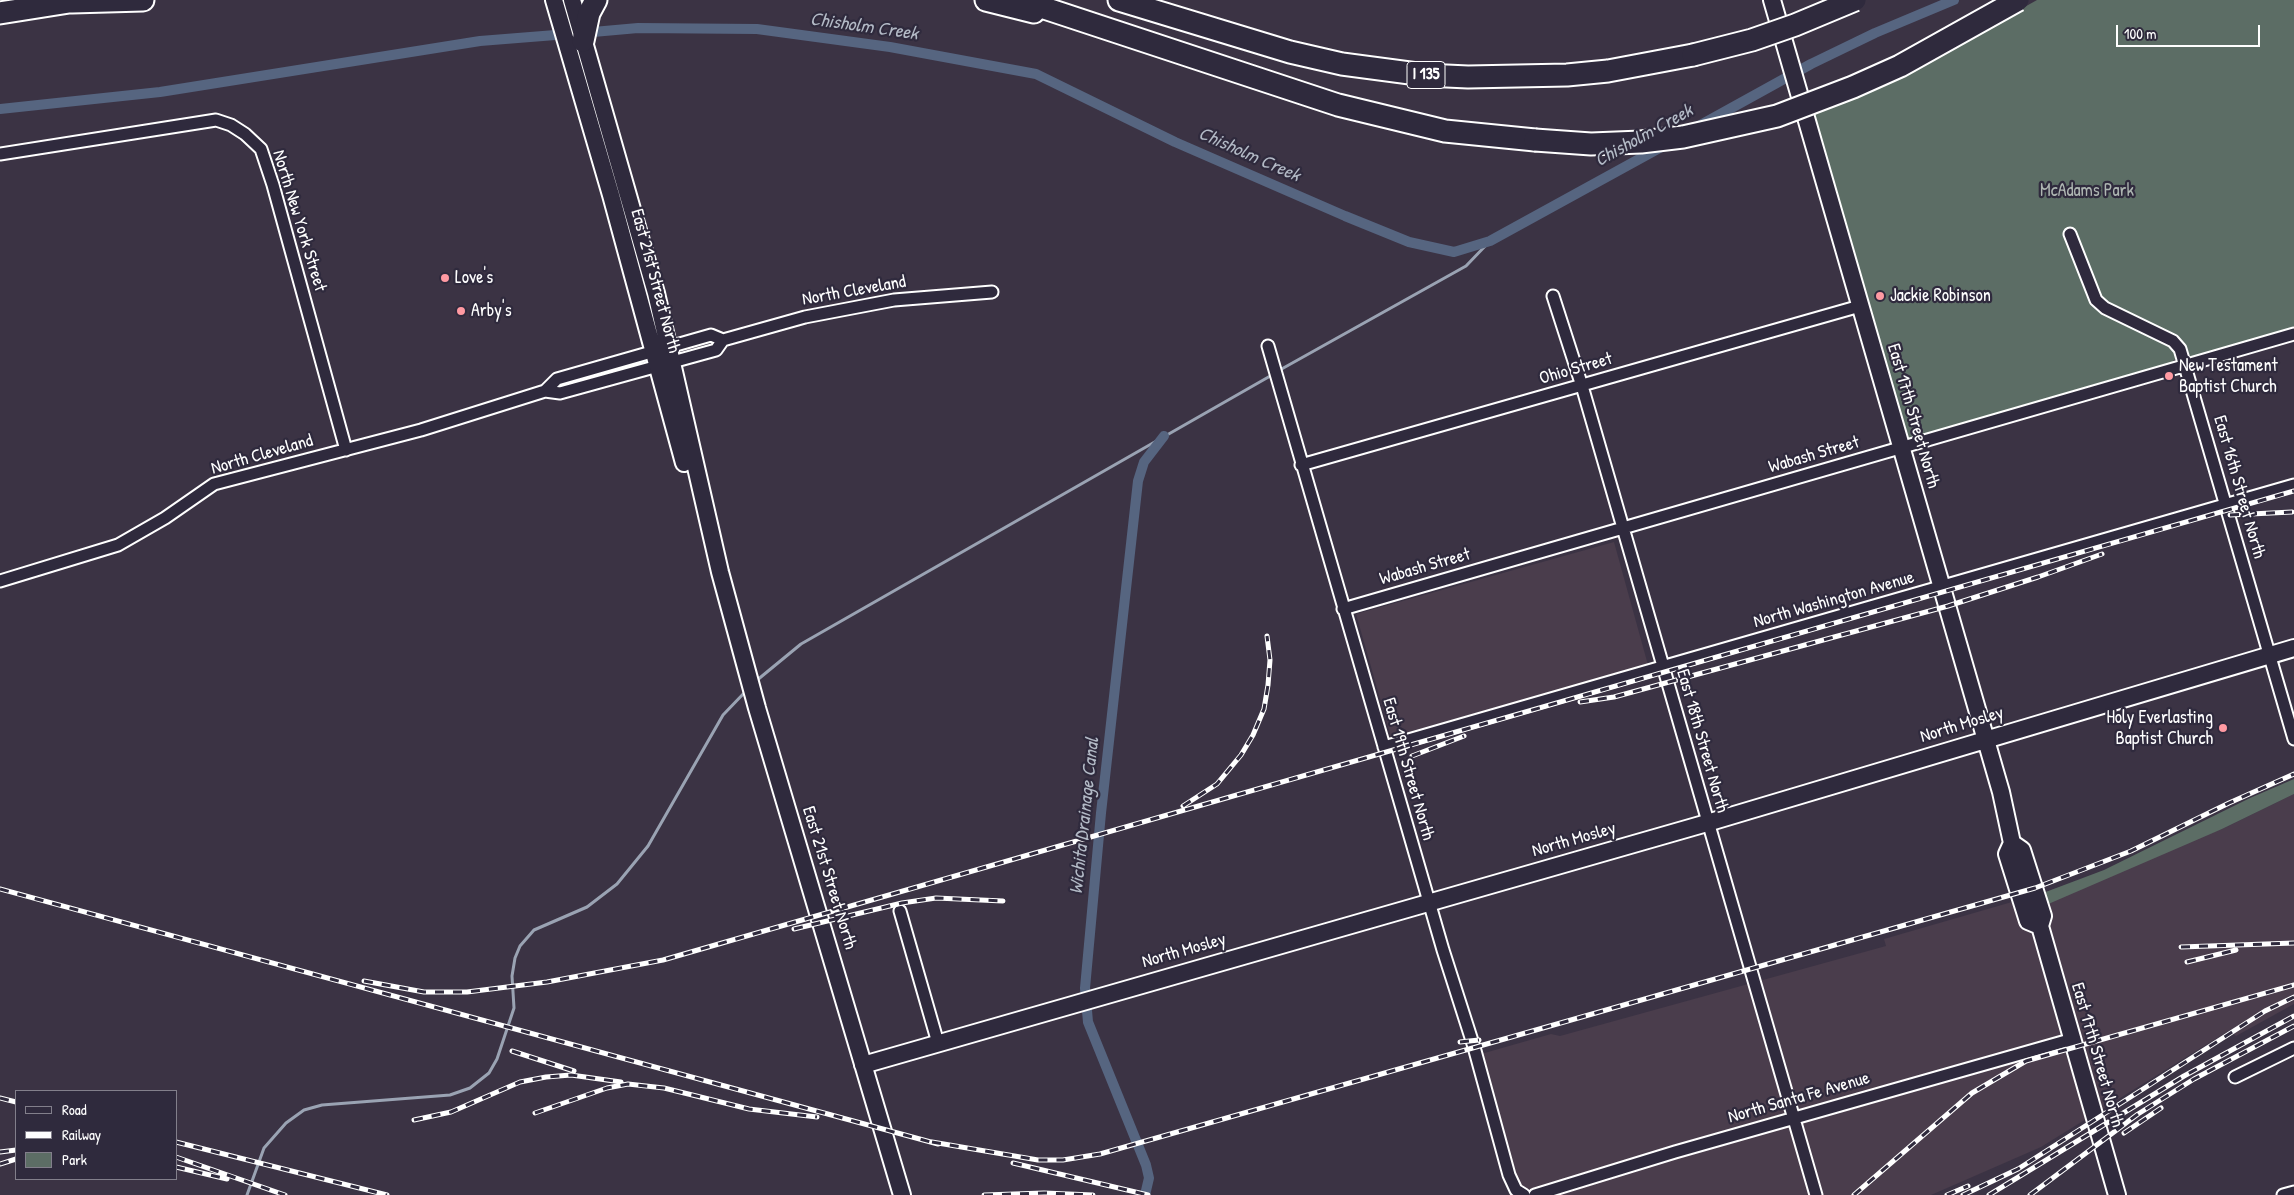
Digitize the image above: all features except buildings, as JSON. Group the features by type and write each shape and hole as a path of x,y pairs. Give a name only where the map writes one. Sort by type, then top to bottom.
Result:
{"highway":[{"path":"0,14 77,1 143,0"},
{"path":"986,0 1112,31"},
{"path":"1020,0 1338,105 1386,118 1445,131 1591,144 1641,142 1701,133 1777,116 1853,87 1900,66 2018,0"},
{"name":"I 135","path":"1119,0 1165,16 1290,52 1342,64 1425,75 1468,77 1567,75 1608,71 1693,54 1761,37 1796,25 1855,0"},
{"path":"1131,0 1165,16"},
{"path":"584,4 586,49"}],"street":[{"name":"East 17th Street North","path":"1772,0 2001,792 2012,843 2022,850 2043,916 2040,926 2117,1195"},
{"name":"East 21st Street North","path":"556,5 663,357 758,708 902,1195"},
{"name":"East 21st Street North","path":"586,49 656,293 663,357"},
{"name":"North New York Street","path":"0,154 216,120 232,125 245,134 261,149 273,185 346,450"},
{"name":"East 16th Street North","path":"2070,234 2096,300 2105,308 2173,341 2180,349 2294,739"},
{"name":"North Cleveland","path":"0,581 118,545 165,518 214,484 421,430 545,391 557,380 663,357 716,350 723,340 805,317 894,300 992,292"},
{"name":"East 18th Street North","path":"1553,296 1582,386 1816,1195"},
{"name":"Ohio Street","path":"1301,465 1860,306"},
{"name":"Wabash Street","path":"1343,609 2294,334"},
{"name":"East 19th Street North","path":"1268,346 1343,609 1474,1047 1509,1175 1516,1190 1524,1195"},
{"name":"North Washington Avenue","path":"1384,747 1662,666 1942,588 2294,485"},
{"name":"North Mosley","path":"863,1065 1429,901 1707,823 2294,648"},
{"path":"900,911 938,1043"},
{"name":"North Santa Fe Avenue","path":"1536,1195 1793,1118 2073,1039"},
{"path":"2235,1077 2294,1048"},
{"path":"2283,1195 2294,1192"}],"shaded area":[{"path":"1614,542 1648,665 1391,737 1356,614"},
{"path":"2294,794 2294,1004 2236,1036 2230,1030 2041,1147 1931,1195 1516,1195 1518,1184 1481,1054 1551,1034 1560,1036 1886,946 1884,939 2043,893 2222,829"}],"green space":[{"name":"McAdams Park","path":"2037,0 2294,0 2294,330 2192,358 2188,354 2174,360 2170,365 1911,440 1905,436 1814,113 1895,80"},
{"path":"2294,779 2294,794 2222,829 2046,905 2043,893 2104,870 2250,798"}],"waterway":[{"name":"Chisholm Creek","path":"1697,127 1811,64 1875,33 1954,0"},
{"name":"Chisholm Creek","path":"582,33 638,28 757,29 890,47 1036,74 1175,142 1345,216 1409,242 1454,252 1490,241 1663,146"},
{"path":"0,109 160,92 480,41 568,34"},
{"path":"1278,371 1466,266 1490,241"},
{"path":"756,681 801,644 1272,375"},
{"name":"Wichita Drainage Canal","path":"1145,1195 1149,1178 1146,1165 1088,1022 1085,988 1101,813 1138,481 1144,462 1164,436"},
{"path":"247,1195 264,1148 286,1123 304,1110 322,1105 450,1095 470,1088 489,1073 497,1059 514,1008 512,976 515,958 520,946 534,930 587,907 617,884 648,846 723,715 746,691"}],"railway":[{"path":"364,981 424,992 467,992 547,982 663,960 2294,491"},
{"path":"2230,515 2292,512"},
{"path":"1580,702 1614,697 1948,606 2102,554"},
{"path":"1183,806 1217,784 1241,755 1253,735 1264,709 1268,685 1270,660 1267,636"},
{"path":"1412,756 1464,736"},
{"path":"932,1142 1038,1160 1063,1160 1100,1154 2035,888 2131,851 2229,803 2294,774"},
{"path":"0,889 938,1144"},
{"path":"794,929 902,903 936,898 1003,901"},
{"path":"2181,947 2294,943"},
{"path":"2187,962 2236,950"},
{"path":"1854,1195 1972,1093 2026,1061 2294,985"},
{"path":"1963,1195 2018,1169 2265,1011 2294,997"},
{"path":"1989,1195 2184,1076 2294,1016"},
{"path":"2030,1195 2138,1114 2194,1079 2294,1026"},
{"path":"1460,1042 1479,1040"},
{"path":"512,1051 574,1071"},
{"path":"414,1120 451,1112 520,1082 546,1077 571,1075 621,1082"},
{"path":"535,1113 607,1088 628,1084 664,1088 749,1109 817,1117"},
{"path":"0,1098 15,1102"},
{"path":"2124,1133 2161,1108"},
{"path":"178,1143 387,1195"},
{"path":"0,1152 15,1150"},
{"path":"178,1158 285,1195"},
{"path":"0,1164 15,1159"},
{"path":"1013,1163 1148,1195"},
{"path":"178,1167 227,1179"},
{"path":"1947,1195 1968,1186"},
{"path":"984,1195 1044,1193 1093,1195"}],"place":[{"name":"Love's","path":"445,278"},
{"name":"Jackie Robinson","path":"1880,296"},
{"name":"Arby's","path":"461,311"},
{"name":"New Testament Baptist Church","path":"2169,376"},
{"name":"Holy Everlasting Baptist Church","path":"2223,728"}]}
